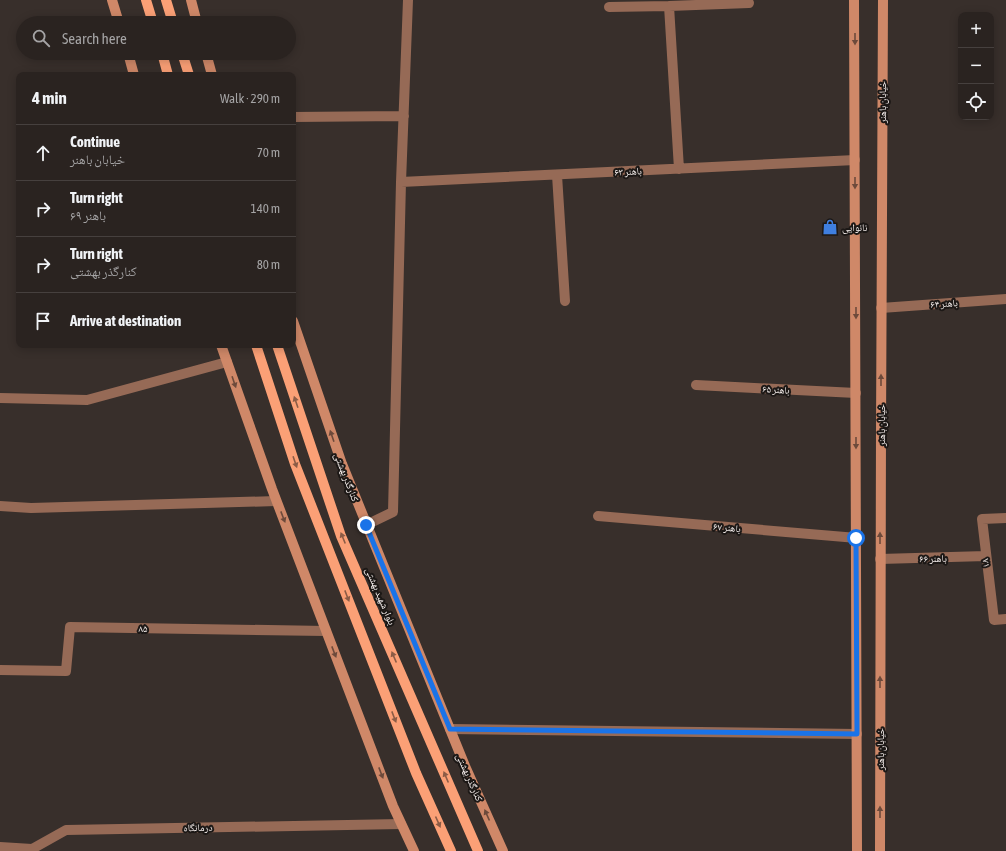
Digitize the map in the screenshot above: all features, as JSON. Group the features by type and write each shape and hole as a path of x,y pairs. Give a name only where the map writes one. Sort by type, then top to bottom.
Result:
{"main road":[{"path":"112,0 117,16"},
{"path":"146,0 151,16"},
{"path":"166,0 171,16"},
{"path":"191,0 195,16"},
{"path":"854,0 858,851"},
{"name":"خیابان باهنر","path":"880,851 882,0"},
{"path":"130,60 133,72"},
{"path":"164,60 167,72"},
{"path":"184,60 188,72"},
{"path":"208,60 211,72"},
{"name":"کنارگذر بهشتی","path":"296,330 342,464 366,525 465,766 503,851"},
{"path":"222,348 276,502 393,806 414,851"},
{"path":"257,348 298,472 416,773 451,851"},
{"name":"بلوار شهید بهشتی","path":"279,348 341,536 478,851"}],"street":[{"path":"366,525 393,512 401,182 408,0"},
{"path":"609,6 670,6 749,3"},
{"path":"670,6 679,169"},
{"path":"296,117 404,116"},
{"name":"باهنر ۶۳","path":"401,182 855,160"},
{"path":"557,175 565,301"},
{"name":"باهنر ۶۴","path":"881,308 1006,299"},
{"path":"0,398 87,400 227,362"},
{"name":"باهنر ۶۵","path":"696,385 856,393"},
{"path":"0,506 31,508 276,502"},
{"name":"باهنر ۶۷","path":"598,516 856,538"},
{"name":"۷۱","path":"1006,518 982,519 994,620 1006,619"},
{"name":"باهنر ۶۶","path":"880,559 986,556"},
{"name":"۸۵","path":"0,670 66,671 70,627 326,631"},
{"path":"450,729 857,734"},
{"name":"درمانگاه","path":"0,847 32,849 66,830 401,824"}],"place":[{"name":"نانوایی","path":"830,227"}],"route":[{"path":"366,525 450,729 857,734 856,538"}]}
